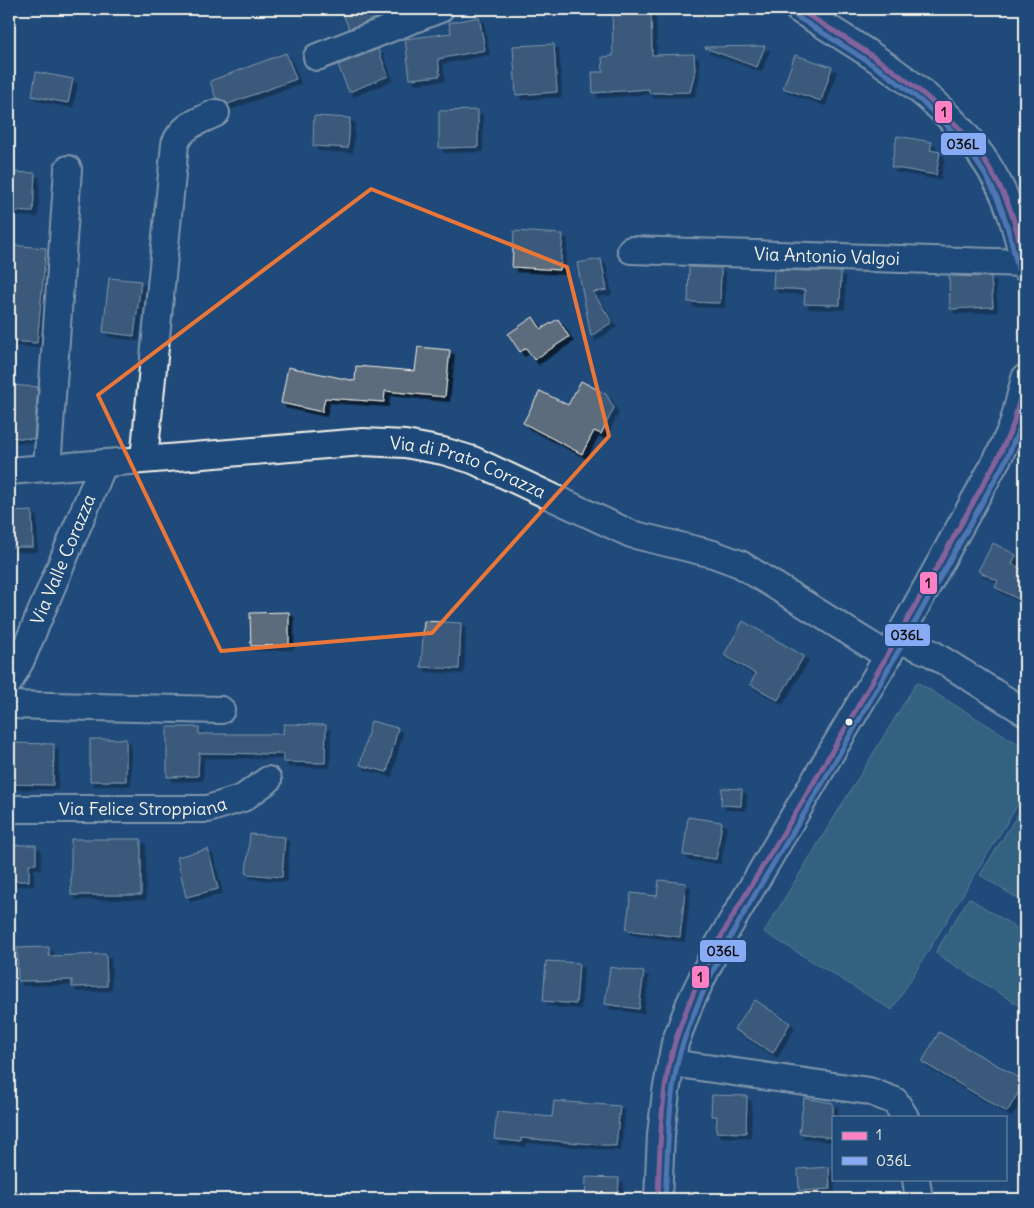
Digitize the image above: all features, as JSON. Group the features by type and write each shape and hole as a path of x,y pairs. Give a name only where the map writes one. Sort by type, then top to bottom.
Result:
{"street":[{"path":"317,57 440,9"},
{"path":"798,9 904,77 948,115 981,156 1003,194 1011,213 1025,266"},
{"path":"144,460 175,144 180,134 189,126 216,113"},
{"path":"47,468 68,169"},
{"name":"Via Antonio Valgoi","path":"632,250 1025,266"},
{"path":"658,1199 661,1135 671,1063 681,1024 718,945 893,647 1000,454 1013,424 1025,378"},
{"name":"Via di Prato Corazza","path":"9,471 363,442 405,444 443,451 482,464 631,534 713,554 740,564 893,647 931,653 1025,712"},
{"name":"Via Valle Corazza","path":"9,682 15,660 104,463"},
{"path":"9,705 221,710"},
{"name":"Via Felice Stroppiana","path":"9,809 208,809 243,798 268,780"},
{"path":"671,1063 864,1090 878,1093 900,1109"},
{"path":"916,1180 919,1199"}],"highlighted area":[{"path":"371,189 567,267 609,436 432,633 221,651 98,395"}],"green space":[{"path":"917,682 1025,748 1025,793 892,1010 764,932"},
{"path":"1025,803 1025,903 980,875"},
{"path":"969,898 1025,933 1025,1009 935,953"}],"building":[{"path":"341,9 399,9 349,29"},
{"path":"612,9 651,9 652,55 694,54 695,71 690,92 649,93 649,89 593,93 592,72 603,72 602,57 613,56"},
{"path":"479,17 485,50 438,59 440,76 410,79 405,39 451,33 449,23"},
{"path":"554,44 557,92 516,95 513,46"},
{"path":"765,46 757,67 705,48 705,47"},
{"path":"378,49 388,76 349,92 338,65"},
{"path":"286,53 296,79 228,104 216,98 210,81"},
{"path":"795,55 832,67 821,101 783,88"},
{"path":"36,72 73,79 68,103 32,96"},
{"path":"478,110 478,147 439,148 439,111"},
{"path":"314,116 350,118 348,148 313,146"},
{"path":"897,136 932,142 930,150 940,152 936,175 891,167"},
{"path":"9,172 35,173 33,212 9,211"},
{"path":"514,231 563,234 560,270 512,267"},
{"path":"9,245 46,248 37,343 9,341"},
{"path":"601,259 607,290 593,292 612,322 591,336 577,263"},
{"path":"689,267 721,268 720,303 688,302"},
{"path":"774,270 841,272 840,305 804,304 805,290 773,288"},
{"path":"949,276 991,277 993,307 950,309"},
{"path":"109,278 141,281 134,336 103,332"},
{"path":"533,317 541,329 558,319 569,337 534,360 526,348 520,352 508,334"},
{"path":"418,347 450,350 445,397 385,391 384,402 325,398 322,412 281,403 288,367 355,381 356,366 415,371"},
{"path":"581,381 606,394 614,408 601,434 594,431 582,454 523,423 540,391 568,405"},
{"path":"9,385 38,387 34,439 9,437"},
{"path":"32,511 33,547 9,547 9,512"},
{"path":"993,543 1016,555 1012,564 1025,571 1025,586 1018,599 995,587 998,581 978,571"},
{"path":"289,612 289,645 251,646 250,613"},
{"path":"424,621 461,623 459,669 421,667"},
{"path":"743,621 804,656 778,700 750,684 756,674 724,655"},
{"path":"371,721 398,728 387,772 360,765"},
{"path":"284,724 326,725 325,763 283,762 283,754 199,753 198,776 167,777 167,727 199,727 199,734 283,734"},
{"path":"90,739 126,739 126,781 90,781"},
{"path":"10,743 54,744 53,785 9,784"},
{"path":"722,788 742,789 741,806 721,805"},
{"path":"688,817 722,822 716,859 683,855"},
{"path":"250,834 285,837 282,877 246,874"},
{"path":"71,839 141,839 141,895 71,895"},
{"path":"12,845 36,845 36,864 29,864 29,881 9,881"},
{"path":"208,849 218,889 186,897 177,857"},
{"path":"659,880 686,883 680,937 626,930 631,893 657,896"},
{"path":"49,947 49,956 106,954 107,986 72,987 72,980 18,981 17,948"},
{"path":"546,961 579,963 576,1004 543,1001"},
{"path":"610,967 644,972 639,1009 605,1004"},
{"path":"755,1000 790,1023 773,1053 734,1029"},
{"path":"939,1032 1025,1081 1007,1112 922,1062"},
{"path":"712,1095 747,1096 746,1133 716,1132 717,1116 711,1116"},
{"path":"804,1098 833,1103 832,1138 799,1133"},
{"path":"554,1101 620,1106 616,1146 521,1138 521,1142 494,1139 497,1112 552,1117"},
{"path":"829,1167 830,1189 799,1191 798,1169"},
{"path":"586,1177 619,1178 618,1199 585,1199"}],"transit line":[{"name":"1","path":"798,9 858,46 915,87 942,110 966,136 987,164 1004,195 1014,222 1025,268"},
{"name":"036L","path":"794,15 882,71 911,92 937,115 961,141 981,169 998,200 1018,270"},
{"name":"1","path":"658,1199 659,1159 666,1080 675,1042 700,978 732,917 854,713 1000,454 1013,425 1025,378"},
{"name":"036L","path":"665,1199 669,1120 674,1079 683,1043 695,1010 743,915 816,794 1007,458 1020,427 1025,407"}]}
